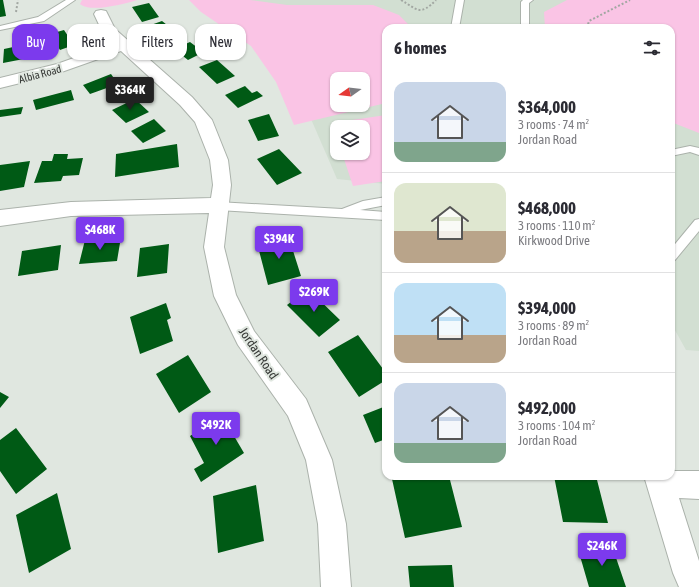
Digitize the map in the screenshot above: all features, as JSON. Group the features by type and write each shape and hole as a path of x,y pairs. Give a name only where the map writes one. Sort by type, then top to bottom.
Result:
{"street":[{"name":"Jordan Road","path":"101,14 109,30 123,45 186,101 203,120 219,160 222,185 218,206 214,247 226,296 246,338 297,408 319,460 332,524 336,587"},
{"name":"Albia Road","path":"0,83 34,76 69,66 123,45"},
{"path":"0,218 71,209 191,205 218,206"},
{"path":"695,587 688,573 659,480 699,485"}],"lane":[{"path":"0,28 40,19 71,0"},
{"path":"456,24 460,0"},
{"path":"525,24 525,2 529,0"},
{"path":"675,152 690,150 699,152"},
{"path":"341,213 363,205 382,202"},
{"path":"218,206 382,216"},
{"path":"675,252 699,223"}],"path":[{"path":"15,14 18,0"},
{"path":"401,0 419,10 427,9 436,0"},
{"path":"588,24 589,21 630,0"}],"shaded area":[{"path":"82,0 137,0 116,5 92,8 85,7 80,4"},
{"path":"189,0 250,0 287,5 373,5 399,15 408,24 382,24 382,104 370,107 370,72 330,72 330,112 348,112 294,125 276,82 251,46 246,43 246,24 219,24 201,12"},
{"path":"203,0 699,0 675,24 382,24 382,37 366,72 330,72 330,75"},
{"path":"567,0 699,0 699,133 675,124 675,24 545,24 544,12"},
{"path":"699,85 699,351 686,350 675,330 675,91"},
{"path":"301,96 330,103 330,112 370,112 370,102 382,97 382,184 337,179"},
{"path":"382,116 382,182 353,186 344,160 370,160 370,120 352,120"}],"building":[{"path":"0,0 3,0 6,16 0,17"},
{"path":"149,3 159,17 142,22 132,7"},
{"path":"162,21 166,24 154,24"},
{"path":"64,30 67,34 67,48 60,50 59,48 59,31"},
{"path":"190,42 195,46 195,56 188,60 187,59 187,43"},
{"path":"12,47 12,60 19,60 3,63 4,49"},
{"path":"217,60 235,76 217,84 199,67"},
{"path":"111,74 118,84 90,94 83,85"},
{"path":"124,84 132,91 118,98 110,91"},
{"path":"245,86 252,93 257,91 263,96 238,108 225,95"},
{"path":"71,90 74,100 36,110 33,100"},
{"path":"135,99 149,112 126,123 112,110"},
{"path":"23,107 21,114 0,117 0,110"},
{"path":"269,114 279,136 258,141 248,120"},
{"path":"154,119 166,131 143,143 131,131"},
{"path":"177,144 179,167 115,177 116,154"},
{"path":"279,149 302,173 277,185 257,159"},
{"path":"54,154 68,154 67,159 83,158 79,175 63,176 61,181 34,183 42,161 52,161"},
{"path":"30,161 24,187 0,191 0,165"},
{"path":"288,235 301,276 268,285 257,243"},
{"path":"121,237 117,261 79,264 85,240"},
{"path":"169,244 167,273 137,277 140,248"},
{"path":"61,245 58,270 18,276 22,251"},
{"path":"308,289 340,320 319,337 287,305"},
{"path":"166,303 171,318 167,320 173,341 140,354 130,317"},
{"path":"358,335 382,368 382,383 359,397 328,352"},
{"path":"188,355 211,392 179,413 156,374"},
{"path":"0,392 9,397 0,408"},
{"path":"382,408 382,440 375,443 363,415"},
{"path":"226,413 237,434 234,436 244,453 201,482 194,469 204,463 190,436"},
{"path":"16,428 47,469 16,494 0,471 0,440"},
{"path":"392,480 450,480 462,527 405,538"},
{"path":"555,480 597,480 608,523 563,522"},
{"path":"256,485 264,541 218,553 213,496"},
{"path":"57,493 71,549 29,573 16,515"},
{"path":"612,546 626,587 589,587 578,549"},
{"path":"452,565 454,587 410,587 408,566"}]}
